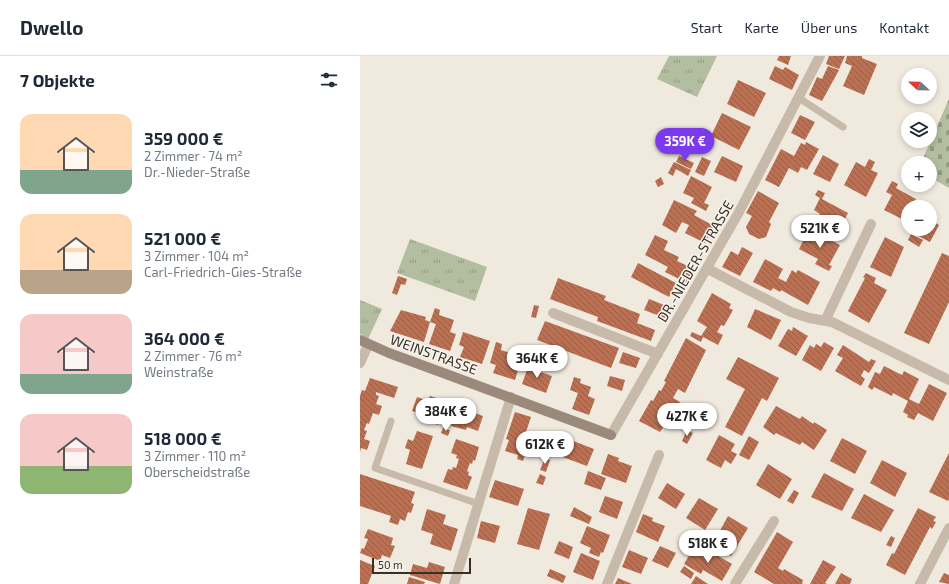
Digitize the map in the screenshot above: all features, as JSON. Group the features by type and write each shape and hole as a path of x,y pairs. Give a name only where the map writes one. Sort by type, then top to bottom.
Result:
{"street":[{"name":"DR.-NIEDER-STRASSE","path":"611,435 708,269 820,56"},
{"path":"825,321 871,224"},
{"path":"708,269 791,312 825,321 949,380"},
{"path":"553,313 658,354"},
{"path":"360,363 364,342"},
{"name":"WEINSTRASSE","path":"364,342 611,435"},
{"path":"454,584 511,397"},
{"path":"607,584 659,455"},
{"path":"735,584 774,521"},
{"path":"920,584 949,528"}],"lane":[{"path":"799,98 843,127"},
{"path":"391,421 375,468 479,504"}],"green space":[{"path":"669,56 717,56 697,97 657,79"},
{"path":"949,99 949,188 937,181 937,156 924,156 928,148 937,148 937,126"},
{"path":"410,239 487,267 475,301 397,273"},
{"path":"360,300 382,309 368,339 360,334"}],"building":[{"path":"779,56 791,56 788,65 777,60"},
{"path":"829,56 845,56 839,69 826,64"},
{"path":"847,56 862,56 862,58 877,64 864,95 843,86 852,66 845,63"},
{"path":"775,66 783,70 785,67 799,75 792,90 769,79"},
{"path":"828,66 839,70 822,101 809,95 817,77 822,79"},
{"path":"738,80 766,93 754,117 727,104"},
{"path":"722,113 751,127 739,150 711,136"},
{"path":"800,115 815,122 805,140 791,133"},
{"path":"806,142 819,149 807,170 801,167 798,173 789,168 779,187 765,180 781,149 794,156 801,143 805,145"},
{"path":"823,155 839,164 830,182 813,174"},
{"path":"679,156 694,163 691,169 676,162"},
{"path":"722,156 743,166 736,182 714,172"},
{"path":"702,157 711,161 704,176 695,172"},
{"path":"869,159 875,162 871,170 878,173 866,197 844,185 856,162 865,167"},
{"path":"674,162 691,170 688,176 676,169 673,176 668,173"},
{"path":"691,176 712,187 704,203 709,205 706,211 691,203 694,198 683,193"},
{"path":"661,177 664,184 658,187 655,181"},
{"path":"892,181 898,184 896,188 901,192 916,199 901,200 901,218 884,210 892,195 886,192"},
{"path":"818,190 825,193 822,199 848,213 838,232 816,221 820,214 814,210 820,198 815,195"},
{"path":"758,191 779,203 769,222 771,224 766,237 759,239 749,234 746,227 752,216 746,213"},
{"path":"674,200 697,211 694,215 714,226 705,243 685,233 689,225 682,222 676,233 662,225"},
{"path":"809,229 840,245 829,265 832,266 829,271 815,264 818,259 799,249"},
{"path":"655,235 668,241 664,250 679,257 677,261 694,269 687,283 665,272 668,267 645,255"},
{"path":"910,236 915,236 923,240 919,247 908,240"},
{"path":"919,236 933,236 930,242"},
{"path":"885,237 904,247 891,277 870,267"},
{"path":"742,247 753,253 740,276 722,267 731,251 738,255"},
{"path":"942,253 949,256 949,302 929,344 904,333"},
{"path":"765,259 783,269 778,278 786,282 792,270 796,273 798,270 820,282 808,305 781,290 780,292 773,288 771,291 753,282"},
{"path":"638,263 676,283 669,297 631,277"},
{"path":"866,273 876,278 874,283 887,290 869,323 848,311 865,278 863,277"},
{"path":"398,276 407,279 405,285 401,284 397,295 392,293"},
{"path":"558,278 606,296 604,300 640,314 637,323 655,330 651,341 597,321 598,317 550,299"},
{"path":"712,293 731,304 729,308 733,310 724,326 721,325 717,332 723,335 718,345 703,337 701,342 690,336 692,332 701,336 707,327 697,321"},
{"path":"649,299 669,307 665,318 644,310"},
{"path":"534,305 539,306 536,318 531,317"},
{"path":"435,308 440,310 439,315 454,320 450,332 456,334 450,351 429,344 436,324 430,322"},
{"path":"755,309 781,320 771,340 747,327"},
{"path":"401,310 426,317 425,320 430,322 424,342 390,331"},
{"path":"545,321 619,348 611,368 537,340"},
{"path":"793,327 808,336 796,356 778,346 788,329 792,331"},
{"path":"463,332 490,341 482,364 460,357 464,347 459,345"},
{"path":"686,338 706,350 685,393 678,389 673,398 680,402 660,432 639,421 651,400 653,401 659,390 661,391 666,382 664,381"},
{"path":"496,342 502,344 501,350 522,357 515,380 493,373 496,365 490,363"},
{"path":"824,342 834,348 821,371 802,360 810,345 814,348 816,344 821,347"},
{"path":"843,345 869,362 871,359 876,361 869,373 864,370 861,376 865,379 861,386 835,371 843,358 837,355"},
{"path":"623,352 640,358 636,368 619,363"},
{"path":"738,357 779,378 767,401 762,398 742,436 725,427 745,389 726,379"},
{"path":"529,364 537,367 535,370 552,376 546,393 522,384"},
{"path":"884,366 902,375 904,371 919,379 909,399 919,404 929,384 947,393 933,421 918,413 914,420 907,417 908,415 903,412 908,401 893,393 892,396 874,387 872,390 868,387 875,372 880,374"},
{"path":"610,376 625,380 622,391 607,386"},
{"path":"574,377 581,379 580,383 591,387 588,396 595,399 589,415 572,409 578,393 570,390"},
{"path":"370,378 398,387 394,398 376,392 376,395 379,396 376,404 382,406 379,415 373,413 369,424 367,423 364,430 367,431 364,439 370,441 367,450 361,448 360,452 360,396 362,390 365,391"},
{"path":"430,396 446,401 446,403 454,406 458,406 459,402 474,407 472,412 483,416 478,431 467,427 466,430 451,426 452,423 449,422 450,418 441,415 438,425 422,419 423,415 412,411 417,397 428,401"},
{"path":"776,406 800,419 802,416 813,424 814,422 827,430 814,450 802,442 800,445 776,433 774,435 763,427"},
{"path":"515,412 531,417 522,444 528,446 523,461 517,459 518,455 505,451 509,440 506,439"},
{"path":"443,428 450,430 448,436 441,433"},
{"path":"687,430 693,433 687,444 682,441"},
{"path":"417,431 433,436 422,469 406,464 410,450 405,448 408,439 413,441"},
{"path":"719,435 735,444 731,451 737,454 731,464 725,460 721,468 706,460"},
{"path":"749,436 759,442 749,460 739,455"},
{"path":"563,437 594,449 587,466 557,455"},
{"path":"842,438 867,451 855,474 830,461"},
{"path":"456,439 479,447 475,461 473,460 472,464 470,463 467,471 469,472 468,475 472,477 467,490 443,482 448,469 452,470 453,467 456,468 459,459 456,458 457,455 451,453"},
{"path":"949,453 949,499 948,501 929,492"},
{"path":"608,454 619,458 618,461 632,466 626,483 601,474"},
{"path":"545,458 550,460 546,472 540,470"},
{"path":"882,460 907,473 895,497 870,483"},
{"path":"768,464 792,479 780,499 756,485"},
{"path":"588,471 606,478 601,490 584,484"},
{"path":"824,473 854,489 842,511 811,497"},
{"path":"360,474 415,492 411,503 414,504 411,513 408,512 405,521 400,519 398,525 389,522 391,516 360,506"},
{"path":"540,474 546,477 543,485 536,483"},
{"path":"495,480 524,489 518,506 489,497"},
{"path":"667,483 685,494 676,509 658,498"},
{"path":"794,490 799,493 793,504 787,501"},
{"path":"864,494 894,510 881,532 851,518"},
{"path":"605,496 623,502 617,519 599,512"},
{"path":"699,498 718,509 705,530 686,518"},
{"path":"574,507 592,517 589,524 570,516"},
{"path":"528,508 550,514 539,550 517,544"},
{"path":"918,508 936,517 933,521 936,522 932,529 930,527 905,575 886,565 892,553 894,554"},
{"path":"427,509 446,515 443,524 458,529 451,551 430,544 433,534 421,530"},
{"path":"643,514 653,518 652,521 665,526 658,542 636,532"},
{"path":"728,516 748,528 731,556 721,550 726,541 717,536"},
{"path":"481,521 500,526 495,543 477,538"},
{"path":"587,526 610,535 603,553 601,552 599,557 589,553 591,548 580,543"},
{"path":"368,529 393,538 391,545 395,546 390,558 382,555 380,561 360,553 362,548 364,549 368,539 364,538"},
{"path":"777,532 793,542 778,568 783,571 784,569 803,580 803,584 774,584 754,572"},
{"path":"891,536 895,538 891,547 886,545"},
{"path":"559,541 573,547 569,559 554,553"},
{"path":"660,546 676,553 668,568 652,561"},
{"path":"694,547 711,557 713,553 732,564 722,581 703,570 701,574 684,564"},
{"path":"629,550 648,558 641,574 622,567"},
{"path":"581,553 600,561 593,580 573,572"},
{"path":"360,560 375,566 368,584 360,584"},
{"path":"823,560 836,567 825,583 827,584 810,584"},
{"path":"429,562 445,567 440,584 410,575 413,564 427,568"},
{"path":"684,566 694,573 691,579 680,572"},
{"path":"550,569 566,576 563,583 547,576"},
{"path":"841,573 852,579 850,584 835,584"},
{"path":"944,573 949,575 949,584 939,582"},
{"path":"696,576 708,584 691,584"},
{"path":"409,577 425,582 424,584 407,584"},
{"path":"618,578 632,584 615,584"}]}
